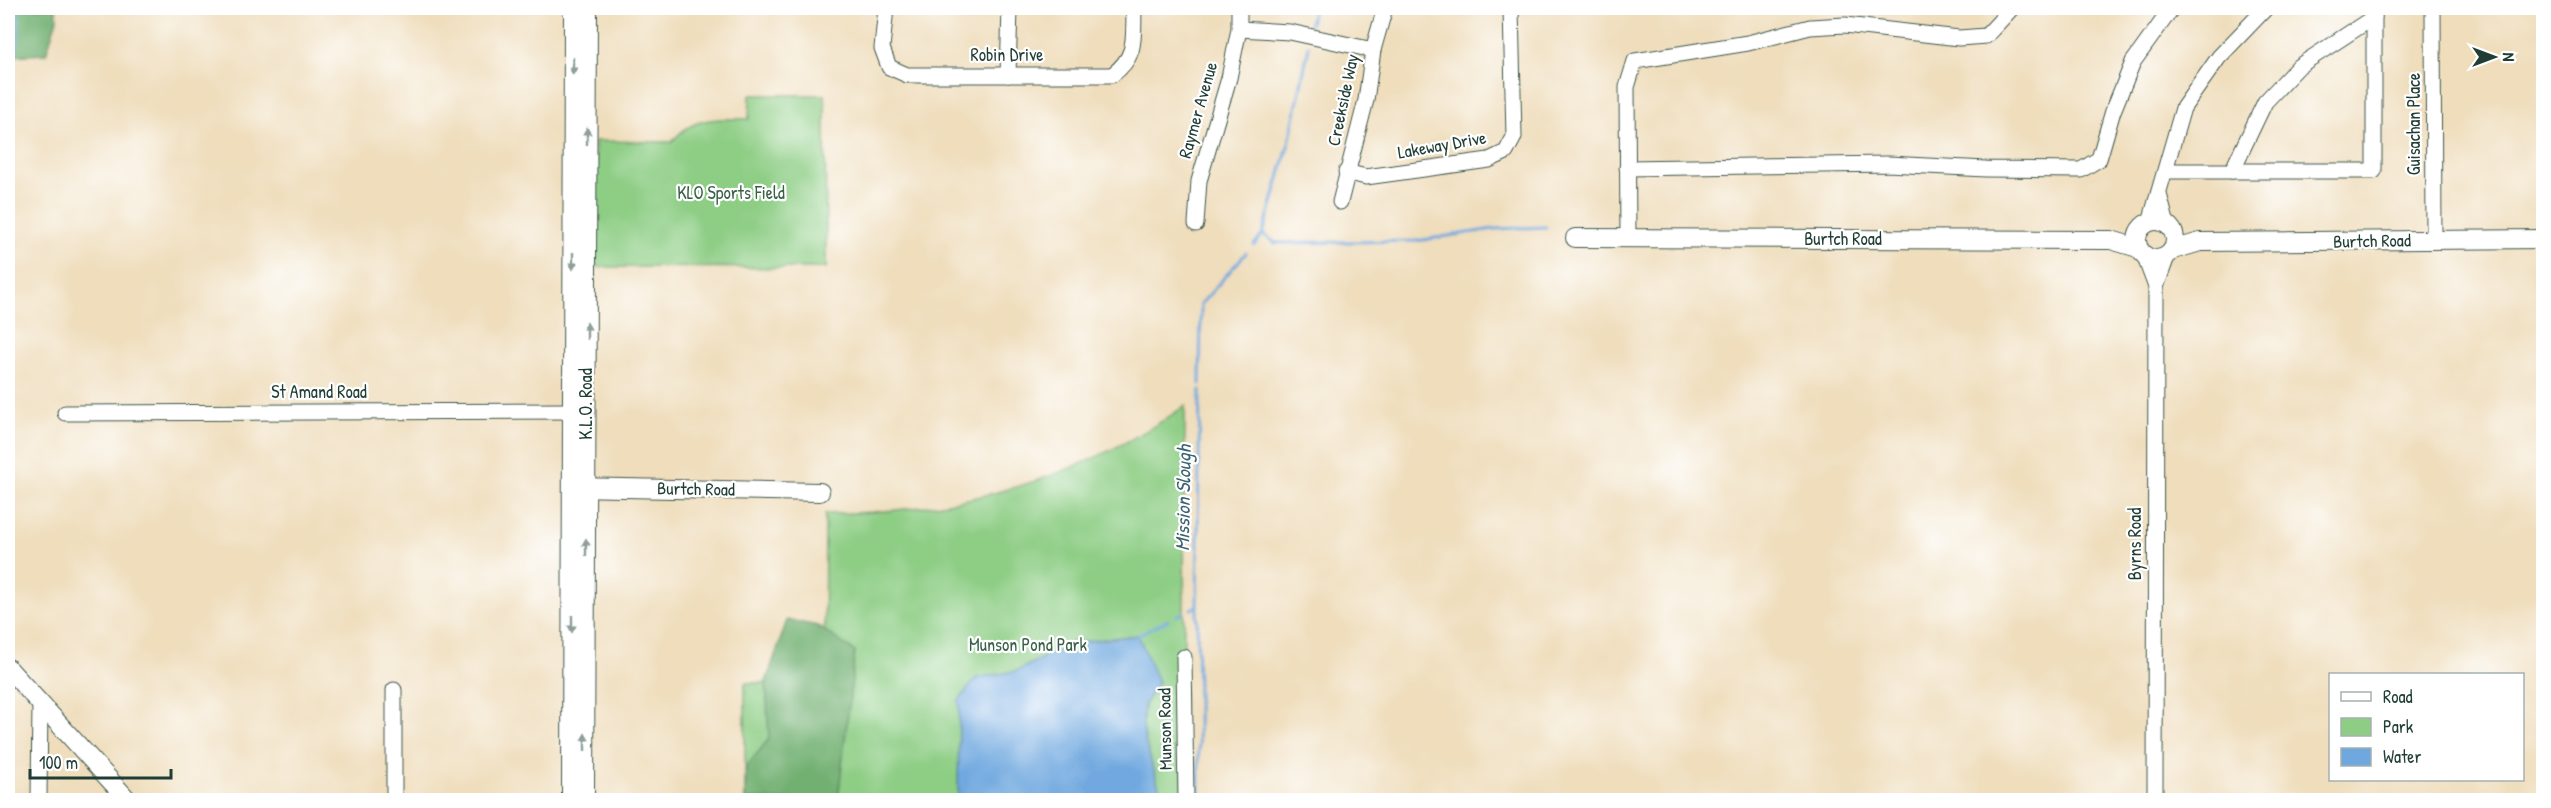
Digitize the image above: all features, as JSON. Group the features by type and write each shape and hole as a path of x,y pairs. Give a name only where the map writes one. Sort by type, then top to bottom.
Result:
{"main road":[{"name":"K.L.O. Road","path":"573,8 572,411 579,487 585,801"},
{"name":"K.L.O. Road","path":"571,801 588,8"},
{"name":"Burtch Road","path":"1575,238 2111,240 2152,235 2200,242 2544,239"},
{"name":"Burtch Road","path":"2152,235 2156,259 2200,242"},
{"path":"2152,235 2175,239 2171,252"},
{"name":"Burtch Road","path":"579,487 820,492"},
{"path":"8,668 128,801"}],"street":[{"name":"Robin Drive","path":"886,8 882,48 889,67 907,75 1112,75 1126,65 1133,47 1134,8"},
{"path":"1008,75 1010,8"},
{"name":"Raymer Avenue","path":"1197,224 1198,181 1229,78 1239,29 1239,8"},
{"name":"Creekside Way","path":"1340,202 1366,100 1374,50 1385,8"},
{"name":"Lakeway Drive","path":"1346,172 1366,177 1489,160 1506,152 1514,137 1511,8"},
{"path":"1628,238 1627,87 1635,61 1748,43 1810,27 1874,27 1959,38 1986,36 2012,8"},
{"path":"1627,168 1888,164 1986,169 2081,170 2099,159 2113,111 2133,62 2172,8"},
{"path":"2152,235 2159,194 2183,108 2219,57 2266,8"},
{"name":"Guisachan Place","path":"2433,8 2434,240"},
{"path":"2166,171 2374,171 2374,12"},
{"path":"2232,171 2265,102 2299,66 2374,12"},
{"path":"1239,29 1290,32 1374,50"},
{"name":"Byrns Road","path":"2152,235 2156,287 2155,801"},
{"name":"Byrns Road","path":"2156,287 2171,252"},
{"name":"St Amand Road","path":"65,413 572,411"},
{"name":"Munson Road","path":"1184,657 1186,801"},
{"path":"394,690 394,801"},
{"path":"39,801 40,702"}],"green space":[{"path":"10,8 56,8 57,19 46,54 8,56"},
{"name":"KLO Sports Field","path":"750,95 825,95 826,268 595,267 595,141 672,142 688,127 707,120 749,119"},
{"name":"Munson Pond Park","path":"1185,406 1183,800 745,800 745,683 824,683 825,514 922,507 1014,488 1101,455"},
{"path":"787,620 818,626 855,652 838,800 745,800 746,767 769,739 766,682"}],"water":[{"path":"1138,635 1158,682 1145,704 1143,719 1146,742 1162,800 958,800 959,700 976,678 1017,671 1071,643"}],"waterway":[{"path":"8,71 15,57 18,8"},
{"name":"Mission Slough","path":"1310,24 1313,8"},
{"name":"Mission Slough","path":"1254,245 1263,234 1289,143 1309,46"},
{"path":"1263,234 1275,243 1416,241 1494,229 1546,227"},
{"name":"Mission Slough","path":"1200,384 1201,304 1246,253"},
{"name":"Mission Slough","path":"1191,609 1197,606 1200,390"},
{"name":"Mission Slough","path":"1197,606 1199,800"},
{"name":"Mission Slough","path":"1177,616 1182,613"},
{"name":"Mission Slough","path":"1138,635 1168,620"}]}
